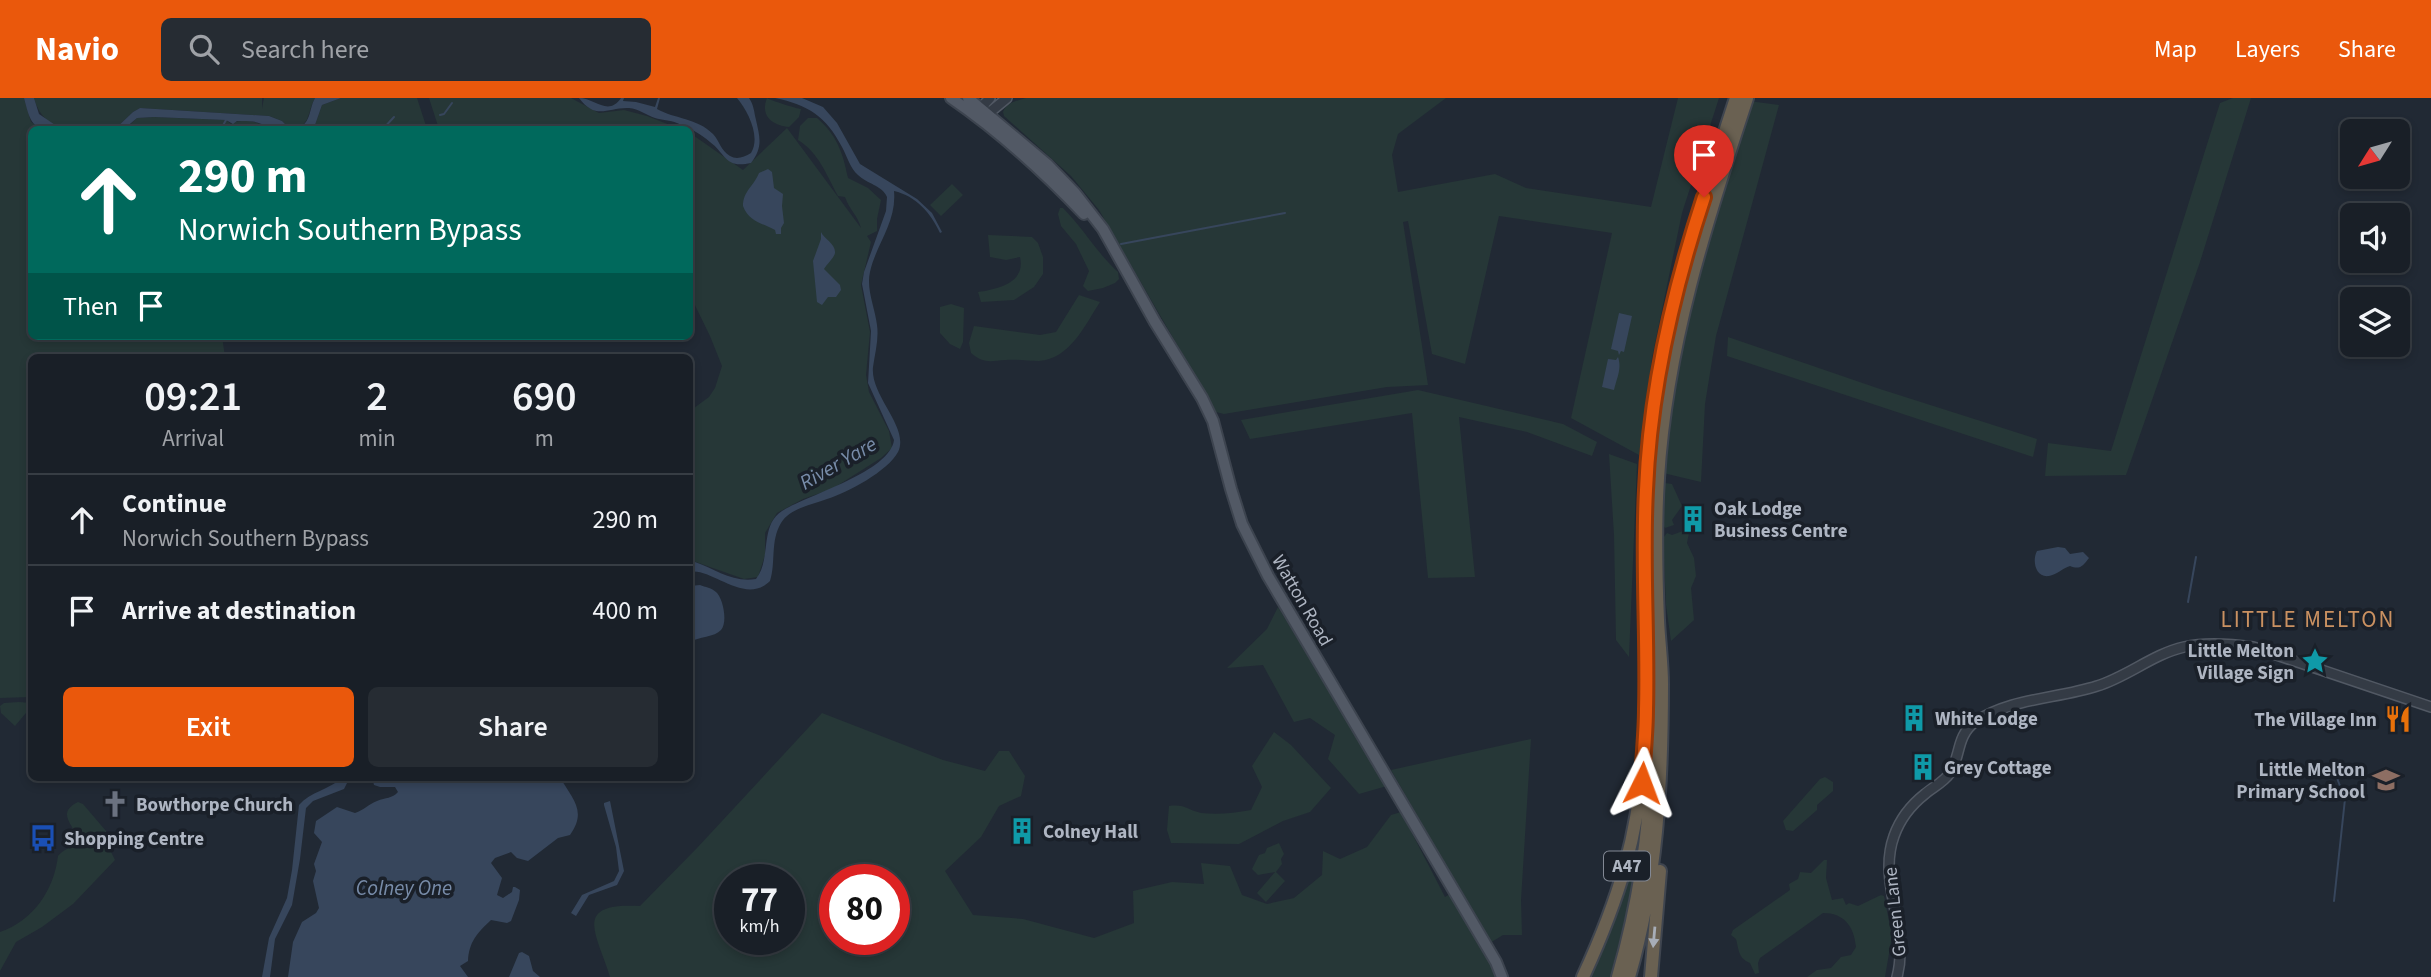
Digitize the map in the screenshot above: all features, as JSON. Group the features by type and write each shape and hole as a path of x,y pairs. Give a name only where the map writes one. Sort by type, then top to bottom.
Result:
{"highway":[{"name":"A47","path":"1583,977 1609,921 1627,865 1640,794 1646,708 1646,490 1654,402 1669,320 1692,233 1736,98"},
{"name":"A47","path":"1651,977 1665,766 1656,541 1663,416 1692,271 1747,98"},
{"name":"A47","path":"1618,977 1640,877 1651,778 1652,726 1645,532"},
{"name":"A47","path":"1629,977 1641,933 1655,855 1662,681"}],"main road":[{"name":"Watton Road","path":"951,98 981,114"},
{"name":"Watton Road","path":"968,98 1107,239 1213,421 1238,511 1248,538 1268,576 1502,973"}],"street":[{"path":"981,114 990,98"},
{"path":"981,114 1007,98"},
{"name":"Green Lane","path":"1897,977 1902,959 1901,937 1891,888 1889,862 1892,843 1907,811 1951,772 1959,741 1968,728 1993,713 2025,702 2098,686 2176,649 2228,644 2253,647 2431,707"}],"shaded area":[{"path":"0,98 24,98 31,122 37,126 28,126 28,340 223,340 225,354 28,354 28,697 0,698"},
{"path":"34,98 262,98 262,109 264,98 315,98 302,126 287,126 269,116 140,108 118,126 58,126 47,120 39,111"},
{"path":"341,98 417,98 426,126 314,126 322,105"},
{"path":"429,98 571,98 599,113 624,110 672,126 438,126"},
{"path":"767,98 801,109 799,117 789,127 773,122 766,115"},
{"path":"1026,98 1446,98 1398,134 1392,155 1398,192 1495,174 1526,188 1651,207 1678,98 1719,98 1682,213 1652,358 1639,455 1571,418 1612,233 1499,216 1465,364 1432,354 1408,221 1403,222 1428,385 1387,387 1224,414 1216,412 1099,210 1071,176 1004,116 1003,112 1007,106"},
{"path":"2233,98 2251,98 2200,262 2126,475 2045,476 2048,443 2111,451 2220,103"},
{"path":"1749,101 1779,105 1716,336 1705,404 1701,482 1663,473 1671,397 1690,296"},
{"path":"137,118 226,120 231,124 251,121 263,126 128,126"},
{"path":"808,118 817,118 824,124 841,153 848,178 868,188 881,200 877,231 867,236 871,242 861,285 870,332 866,375 869,392 889,431 892,448 832,489 803,499 777,513 765,533 765,555 758,577 744,579 693,561 693,409 709,397 722,366 693,301 693,135 743,170 787,128 861,228 845,197 838,196 817,158 798,140 800,126"},
{"path":"952,184 963,195 941,216 930,205"},
{"path":"1060,208 1063,208 1118,272 1119,279 1115,283 1088,291 1083,286 1089,271 1076,244 1061,226 1058,214"},
{"path":"988,235 1032,237 1038,243 1043,257 1043,274 1034,287 1014,300 981,302 978,292 1009,283 1015,279 1021,266 1020,257 1006,260 990,257"},
{"path":"1079,295 1100,302 1076,339 1068,348 1050,359 991,361 980,359 971,353 969,343 974,326 1040,335 1056,332"},
{"path":"951,304 964,308 963,342 960,349 950,344 940,333 940,307"},
{"path":"1728,337 2037,439 2033,457 1727,356"},
{"path":"1418,390 1563,424 1597,442 1592,456 1527,432 1459,417 1475,577 1428,578 1412,413 1250,439 1241,420"},
{"path":"1609,454 1637,464 1629,657 1616,640"},
{"path":"1665,483 1672,484 1682,506 1672,520 1674,525 1665,528 1662,524"},
{"path":"1683,531 1689,533 1687,543 1694,558 1696,576 1691,588 1694,620 1671,641 1666,605 1663,538 1667,533 1672,535"},
{"path":"1278,607 1387,786 1359,794 1328,759 1335,735 1310,718 1294,722 1263,665 1227,668 1267,629"},
{"path":"4,703 28,703 28,711 15,726 1,713 0,706"},
{"path":"822,713 943,760 985,771 999,751 1009,751 1025,776 1021,796 999,806 981,837 945,871 973,915 1023,919 1094,938 1134,923 1133,891 1172,882 1204,884 1201,863 1230,866 1242,895 1267,904 1294,898 1322,875 1323,851 1340,859 1367,847 1391,815 1401,812 1445,897 1450,894 1500,977 610,977 596,935 594,924 597,915 604,909 618,906 640,906"},
{"path":"1274,732 1291,745 1331,788 1310,812 1283,821 1239,844 1171,843 1167,830 1169,806 1207,814 1251,810 1262,787 1252,766"},
{"path":"1531,739 1521,900 1522,935 1503,935 1490,943 1391,770"},
{"path":"1825,777 1833,782 1833,791 1817,805 1817,810 1793,831 1786,830 1783,821 1820,779"},
{"path":"1645,783 1638,859 1610,977 1588,977"},
{"path":"78,802 83,804 106,831 109,848 115,860 73,904 16,942 0,971 0,932 12,927 32,912 47,892 58,856 75,842 76,837 67,812"},
{"path":"1279,843 1284,854 1282,864 1276,872 1285,881 1266,902 1257,893 1275,872 1258,875 1252,869 1259,855"},
{"path":"1827,860 1826,878 1832,900 1843,898 1846,905 1849,903 1858,906 1884,896 1892,936 1885,977 1807,977 1817,970 1831,968 1841,957 1851,955 1856,947 1847,922 1837,915 1823,913 1760,958 1759,973 1755,974 1750,963 1743,959 1736,939 1731,935 1733,930 1790,890 1789,884 1798,879 1800,872 1811,873"}],"water":[{"path":"24,98 34,98 39,114 57,126 37,126"},
{"path":"315,98 341,98 322,105 314,126 301,126 307,120"},
{"path":"579,98 611,106 624,98 623,101 655,107 660,98 657,109 707,129 727,154 738,158 751,153 754,147 752,124 737,98 749,98 759,132 759,147 751,163 736,164 693,131 693,126 683,126 629,108 597,111 585,105"},
{"path":"775,98 802,98 823,107 837,123 860,164 917,199 932,213 942,232 940,233 927,212 916,201 894,191 892,213 873,262 869,285 877,330 874,378 899,432 898,452 886,467 856,487 796,510 785,518 775,537 770,581 760,588 739,588 693,572 693,562 732,577 756,579 764,562 770,525 775,517 782,511 863,472 889,452 894,440 868,383 871,331 862,284 886,211 887,197 882,190 855,172 829,127 815,114 797,104"},
{"path":"140,108 269,116 287,126 264,126 250,121 237,121 233,124 226,120 154,117 137,118 128,126 118,126"},
{"path":"768,169 772,172 774,188 783,194 784,223 781,234 776,234 775,230 752,219 743,206 745,196 759,173"},
{"path":"821,232 835,250 824,269 840,285 841,290 836,297 828,297 822,305 817,302 813,261"},
{"path":"1619,313 1632,316 1624,352 1621,351 1619,355 1618,351 1611,349"},
{"path":"1618,357 1619,369 1614,390 1602,387 1608,359 1616,360"},
{"path":"2065,548 2070,554 2083,552 2089,558 2079,567 2070,566 2044,576 2035,563 2037,551"},
{"path":"693,586 713,589 719,595 724,610 724,622 718,632 693,641"},
{"path":"338,781 348,781 344,789 313,801 306,808 292,905 275,939 270,977 262,977 269,938 287,898 299,805"},
{"name":"Colney One","path":"373,781 562,781 576,804 578,818 570,835 558,838 528,861 517,858 511,852 495,858 491,863 502,878 497,895 503,898 515,887 520,890 519,900 511,921 507,923 491,920 475,938 468,961 460,966 468,977 288,977 293,942 302,922 319,908 313,881 316,871 314,864 322,842 314,833 316,821 337,807 355,813 398,792 395,787 374,785"},
{"path":"610,801 624,871 617,885 589,895 576,916 571,913 582,895 614,881 619,871 616,847 604,805"},
{"path":"519,953 529,956 533,971 540,977 509,977"}],"waterway":[{"path":"440,115 444,114 452,103"},
{"path":"386,126 394,117"},
{"path":"223,126 226,120"},
{"path":"1121,244 1285,213"},
{"path":"2188,602 2196,557"},
{"path":"2332,765 2345,799 2334,901"}],"place":[{"name":"Oak Lodge Business Centre","path":"1693,519"},
{"name":"Little Melton Village Sign","path":"2315,661"},
{"name":"White Lodge","path":"1914,718"},
{"name":"The Village Inn","path":"2398,719"},
{"name":"Grey Cottage","path":"1923,767"},
{"name":"Little Melton Primary School","path":"2386,780"},
{"name":"Bowthorpe Church","path":"115,804"},
{"name":"Colney Hall","path":"1022,831"},
{"name":"Shopping Centre","path":"43,838"}],"district":[{"name":"LITTLE MELTON","path":"2308,619"}],"route":[{"path":"1642,783 1646,708 1646,490 1654,402 1669,320 1704,197"}],"water label":[{"name":"River Yare","path":"838,463"}]}
